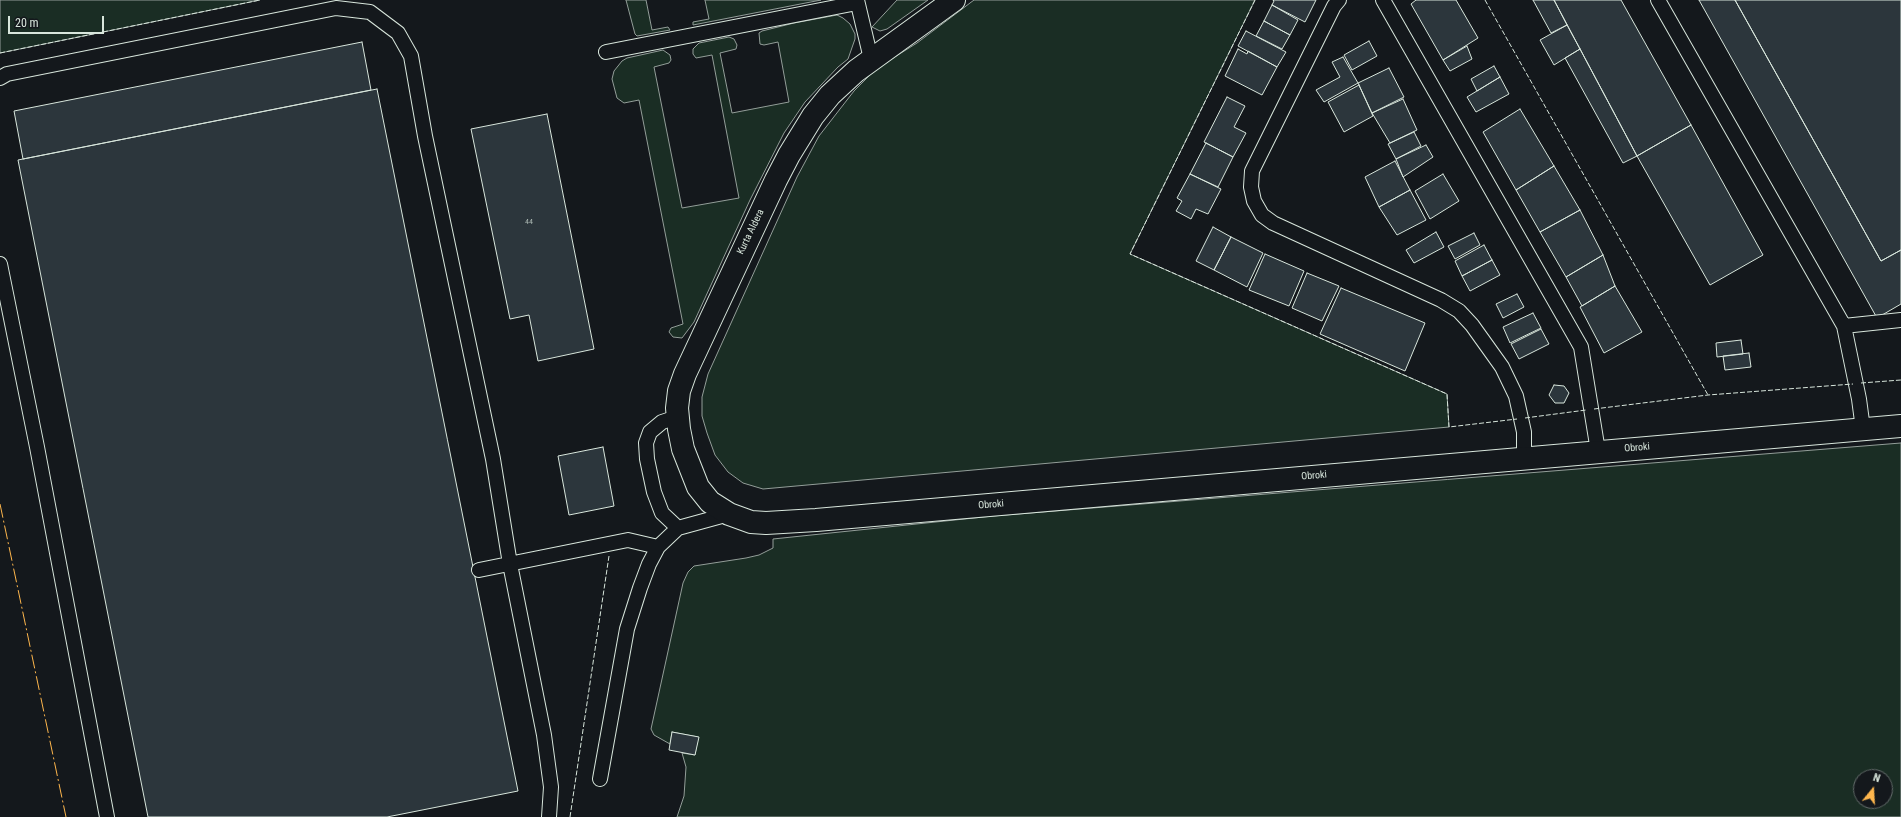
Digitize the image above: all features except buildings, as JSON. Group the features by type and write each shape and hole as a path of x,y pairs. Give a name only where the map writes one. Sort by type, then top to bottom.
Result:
{"street":[{"name":"Kurta Aldera","path":"728,514 710,502 698,487 683,449 677,417 679,391 685,374 789,155 813,116 830,94 871,59 954,0"},
{"name":"Obroki","path":"728,514 751,522 766,523 1901,426"}],"lane":[{"path":"1339,0 1334,6 1252,171 1251,187 1254,201 1262,215 1273,223 1441,300 1458,311 1472,325 1502,367 1516,396 1524,432 1524,458"},
{"path":"1383,0 1581,347 1598,451"},
{"path":"1658,0 1844,326 1859,399 1863,429"},
{"path":"606,52 857,2 871,59"},
{"path":"0,78 7,74 336,8 370,12 398,33 411,56 425,136 493,459 510,564 544,735 551,787 549,817"},
{"path":"0,264 42,470 107,817"},
{"path":"1844,326 1901,320"},
{"path":"677,417 662,422 650,432 646,443 647,459 654,492 662,513 678,528"},
{"path":"600,779 627,629 644,576 658,548 678,528 728,514"},
{"path":"479,570 628,540 658,548"}],"green space":[{"path":"0,0 260,0 0,53"},
{"path":"626,0 646,0 652,30 668,27 670,30 637,36 635,34"},
{"path":"705,0 821,0 693,25 693,22 709,19"},
{"path":"897,0 928,0 887,29 880,31 872,27"},
{"path":"974,0 1255,0 1130,254 1447,394 1449,427 763,489 743,483 728,472 715,455 707,433 702,416 702,397 708,374 797,177 819,136 854,91 877,68 917,43"},
{"path":"837,15 850,24 855,34 855,39 848,59 838,67 805,102 784,133 750,200 694,322 682,338 673,337 669,332 671,328 683,324 639,100 624,103 617,98 612,79 614,71 622,61 627,58 663,50 670,55 671,60 669,63 654,67 682,208 739,198 712,55 696,58 693,54 693,49 699,43 729,37 734,39 737,45 736,49 720,53 732,113 789,102 778,42 764,45 760,44 759,33 794,23"},
{"path":"1901,443 1901,817 677,817 684,796 686,767 682,753 695,755 698,737 672,732 670,744 654,735 651,729 683,583 688,572 694,566 759,555 773,548 773,539 993,516"}],"fence":[{"path":"0,53 260,0"},
{"path":"1255,0 1130,254 1447,394 1449,427 1517,419"},
{"path":"1485,0 1708,395"},
{"path":"1861,383 1901,380"},
{"path":"1594,409 1708,395 1853,384"},
{"path":"1525,418 1586,410"},
{"path":"570,817 609,556"}],"power":[{"path":"0,504 66,817"}]}
